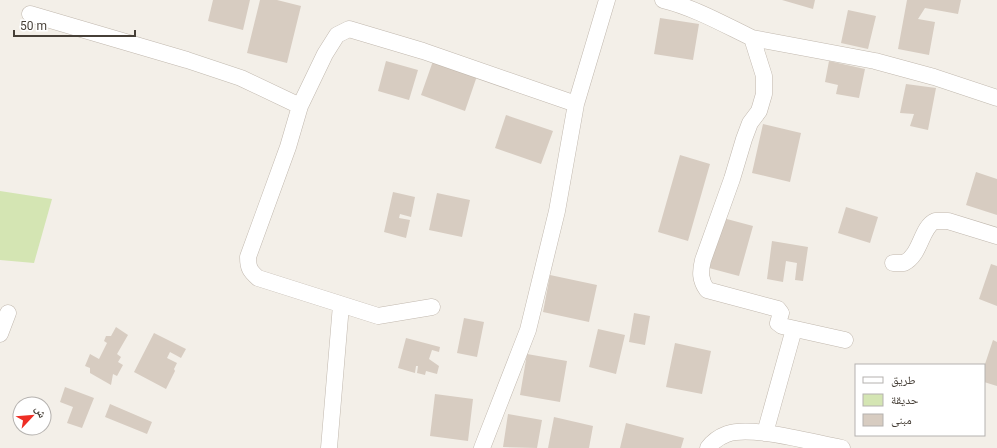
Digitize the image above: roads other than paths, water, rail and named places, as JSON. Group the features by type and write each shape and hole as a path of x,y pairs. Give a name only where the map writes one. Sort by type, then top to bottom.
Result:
{"street":[{"path":"482,448 528,330 557,211 576,104 607,0"},
{"path":"663,0 703,13 725,26 752,38 875,61 934,77 997,98"},
{"path":"30,14 187,60 241,78 300,106"},
{"path":"432,307 378,316 258,278 250,272 248,257 288,147 300,106 325,54 337,35 349,30 423,51 576,104"},
{"path":"752,38 764,76 764,94 759,111 750,123 744,139 732,179 703,260 701,277 702,283 707,290 778,309 781,313 778,322 779,325 845,340"},
{"path":"893,262 904,263 914,255 930,225 935,221 948,221 997,236"},
{"path":"329,448 341,304"},
{"path":"0,334 8,313"},
{"path":"765,433 794,329"},
{"path":"708,448 716,440 728,434 740,431 765,433 842,448"}]}
